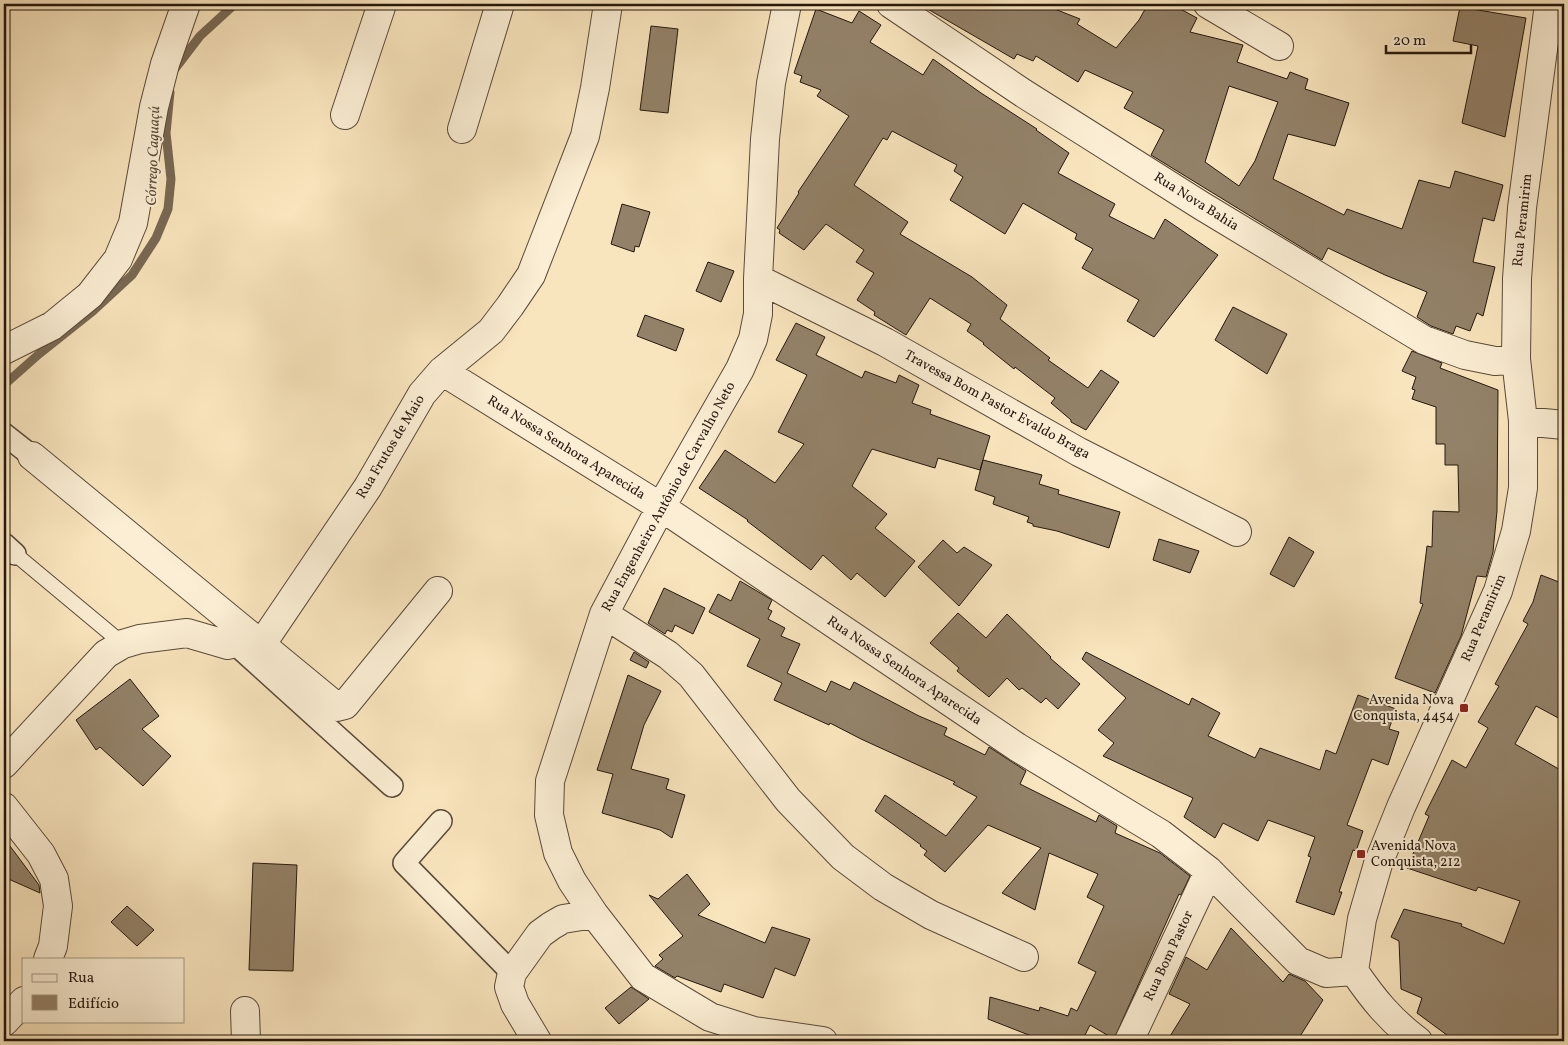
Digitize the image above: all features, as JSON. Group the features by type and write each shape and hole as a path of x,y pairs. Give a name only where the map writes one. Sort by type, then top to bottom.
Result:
{"street":[{"path":"4,350 52,326 90,295 118,259 133,223 154,107 165,64 186,4"},
{"path":"345,115 382,4"},
{"path":"462,129 500,4"},
{"name":"Rua Frutos de Maio","path":"247,641 368,487 422,394 442,371 491,330 532,275 585,136 595,88 608,4"},
{"name":"Rua Engenheiro Antônio de Carvalho Neto","path":"787,4 771,83 766,130 758,279 758,314 753,340 740,369 661,507 604,614 550,781 549,815 558,853 572,881 594,914 644,977 712,1029 754,1031 823,1041"},
{"name":"Rua Nova Bahia","path":"892,4 1023,93 1202,206 1424,340 1465,355 1495,361 1516,359"},
{"path":"1208,4 1279,46"},
{"name":"Rua Peramirim","path":"1354,971 1362,919 1378,864 1401,807 1498,591 1516,531 1522,488 1523,421 1516,359 1517,280 1522,208 1549,4"},
{"name":"Travessa Bom Pastor Evaldo Braga","path":"758,279 885,342 1079,452 1237,532"},
{"name":"Rua Nossa Senhora Aparecida","path":"442,371 661,507 1017,747 1161,834 1209,871 1298,961 1326,973 1354,971"},
{"path":"1523,421 1564,425"},
{"path":"4,434 247,641 334,706 341,707 345,705 438,591"},
{"path":"604,614 668,655 691,675 788,800 843,857 883,887 931,915 1024,957"},
{"path":"4,764 106,654 123,644 140,639 187,633 228,645 247,641"},
{"path":"247,641 392,786"},
{"path":"4,807 41,854 54,879 58,906 53,946 48,958"},
{"path":"441,821 404,863 512,973"},
{"name":"Rua Bom Pastor","path":"1128,1041 1209,871"},
{"path":"537,1041 515,1004 509,987 512,973 540,934 551,926 563,919 594,914"},
{"path":"1354,971 1374,1000 1398,1026 1418,1041"},
{"path":"4,1022 22,1003"},
{"path":"245,1011 246,1041"}],"lane":[{"path":"9,549 123,644"}],"building":[{"path":"919,4 1042,4 1080,19 1077,24 1116,48 1139,20 1148,4 1171,4 1197,18 1190,32 1243,45 1237,62 1287,79 1290,72 1308,79 1305,89 1349,103 1335,146 1288,134 1273,179 1344,215 1347,209 1402,229 1419,180 1450,188 1455,171 1503,185 1494,221 1483,218 1473,262 1495,267 1483,316 1477,313 1470,331 1456,326 1453,334 1431,326 1417,317 1427,292 1385,275 1328,248 1322,260 1151,155 1164,130 1124,108 1133,92 1085,70 1078,82 1036,56 1033,61 1017,54 1014,59","holes":["1229,86 1278,102 1255,161 1239,186 1205,162"]},
{"path":"1460,7 1526,18 1505,137 1462,123 1478,46 1453,41"},
{"path":"816,9 852,23 859,11 881,25 870,42 923,75 933,59 1037,129 1069,153 1058,173 1115,204 1109,216 1154,239 1165,219 1218,255 1154,337 1127,321 1139,300 1082,268 1093,249 1075,239 1077,234 1023,203 1005,234 950,200 963,177 954,171 957,165 892,131 887,140 883,138 854,185 908,222 900,234 972,277 1007,305 1000,319 1050,358 1048,360 1088,388 1101,370 1119,382 1086,430 1071,422 1051,403 1055,398 1015,367 1014,369 967,331 971,324 930,298 906,335 874,315 875,312 857,300 874,273 856,262 864,250 826,224 804,250 779,233 780,230 777,228 798,192 849,116 817,96 821,90 800,82 802,76 794,73"},
{"path":"651,26 678,29 668,113 640,110"},
{"path":"622,204 650,212 639,247 635,246 634,252 611,244"},
{"path":"708,262 734,271 721,302 696,291"},
{"path":"1233,307 1287,334 1267,374 1215,340"},
{"path":"645,315 684,329 676,351 637,336"},
{"path":"796,323 825,337 816,355 862,378 865,371 896,383 899,375 919,385 912,403 931,410 930,414 990,436 980,470 938,458 935,468 872,449 852,486 887,514 875,528 915,561 885,597 857,573 851,580 823,555 811,570 748,520 699,488 725,450 775,483 804,444 778,432 807,375 776,360"},
{"path":"1412,351 1442,363 1440,368 1498,390 1497,511 1493,552 1486,577 1477,576 1461,636 1435,693 1395,678 1423,604 1420,603 1427,546 1432,547 1433,511 1459,512 1458,465 1445,465 1445,444 1436,444 1436,407 1412,399 1415,390 1412,389 1416,377 1402,371"},
{"path":"983,460 1042,475 1039,484 1059,490 1058,494 1120,512 1109,548 1057,531 1033,526 1033,524 1027,522 1029,517 993,504 995,497 975,490"},
{"path":"1289,537 1314,552 1294,587 1270,574"},
{"path":"1159,539 1199,551 1190,573 1153,560"},
{"path":"943,540 957,553 964,547 992,565 959,606 918,567"},
{"path":"1541,575 1564,584 1564,721 1536,706 1515,744 1564,772 1564,1041 1455,1041 1417,1013 1422,998 1401,989 1399,941 1391,937 1404,909 1462,924 1461,926 1504,944 1520,901 1478,887 1476,891 1407,868 1429,816 1425,814 1452,760 1466,768 1488,728 1478,722 1499,686 1495,684 1528,624 1523,621 1533,602"},
{"path":"740,581 772,600 768,609 772,611 768,619 785,628 781,636 800,644 787,673 826,692 831,681 850,690 854,682 919,716 947,728 944,735 985,755 989,747 1026,771 1020,784 1096,822 1099,815 1117,826 1115,833 1160,853 1190,876 1181,895 1179,894 1114,1039 1090,1025 1082,1041 1044,1041 988,1019 990,997 1039,1011 1040,1007 1068,1016 1071,1008 1077,1011 1096,972 1078,963 1104,906 1087,897 1098,874 1049,853 1035,910 1002,893 1041,848 988,825 945,872 924,855 927,851 921,845 875,811 885,795 946,836 977,797 953,784 955,782 830,723 829,725 774,700 782,683 747,666 760,639 709,612 718,594 731,601"},
{"path":"664,588 705,608 693,634 675,625 672,632 667,630 665,634 648,623"},
{"path":"958,613 986,638 1007,614 1050,658 1080,684 1058,709 1046,698 1041,703 1022,688 1019,690 1007,678 989,697 957,671 959,668 930,643"},
{"path":"634,652 649,662 646,668 630,660"},
{"path":"1086,652 1189,705 1192,698 1220,713 1208,736 1255,758 1260,748 1320,770 1326,750 1336,754 1358,695 1396,709 1389,729 1399,732 1388,765 1372,759 1347,825 1363,831 1356,851 1353,850 1339,892 1342,892 1334,915 1296,902 1311,857 1308,856 1315,837 1268,820 1258,841 1223,823 1215,838 1184,817 1193,798 1103,756 1114,743 1098,730 1126,698 1082,659"},
{"path":"628,675 661,691 644,725 631,769 669,779 666,789 685,795 672,838 660,830 602,813 613,774 597,770"},
{"path":"130,679 159,716 142,729 171,756 143,786 100,747 96,750 76,720"},
{"path":"4,838 39,885 40,893 4,877"},
{"path":"253,863 297,865 293,971 249,970"},
{"path":"687,874 710,904 698,915 765,943 772,927 810,939 795,976 775,968 763,998 724,984 721,992 677,976 675,978 655,966 663,959 659,955 683,936 649,895 658,899"},
{"path":"127,906 154,930 137,946 111,922"},
{"path":"1231,928 1283,982 1289,974 1305,981 1323,1000 1297,1041 1167,1041 1190,1004 1169,994 1186,957 1207,970"},
{"path":"631,987 649,999 619,1024 605,1008"}],"waterway":[{"name":"Córrego Caguaçú","path":"174,70 200,36 235,4"},
{"name":"Córrego Caguaçú","path":"4,385 93,311 132,275 156,238 168,209 171,179 166,133 170,92"}],"place":[{"name":"Avenida Nova Conquista, 4454","path":"1464,708"},
{"name":"Avenida Nova Conquista, 212","path":"1361,854"}]}
